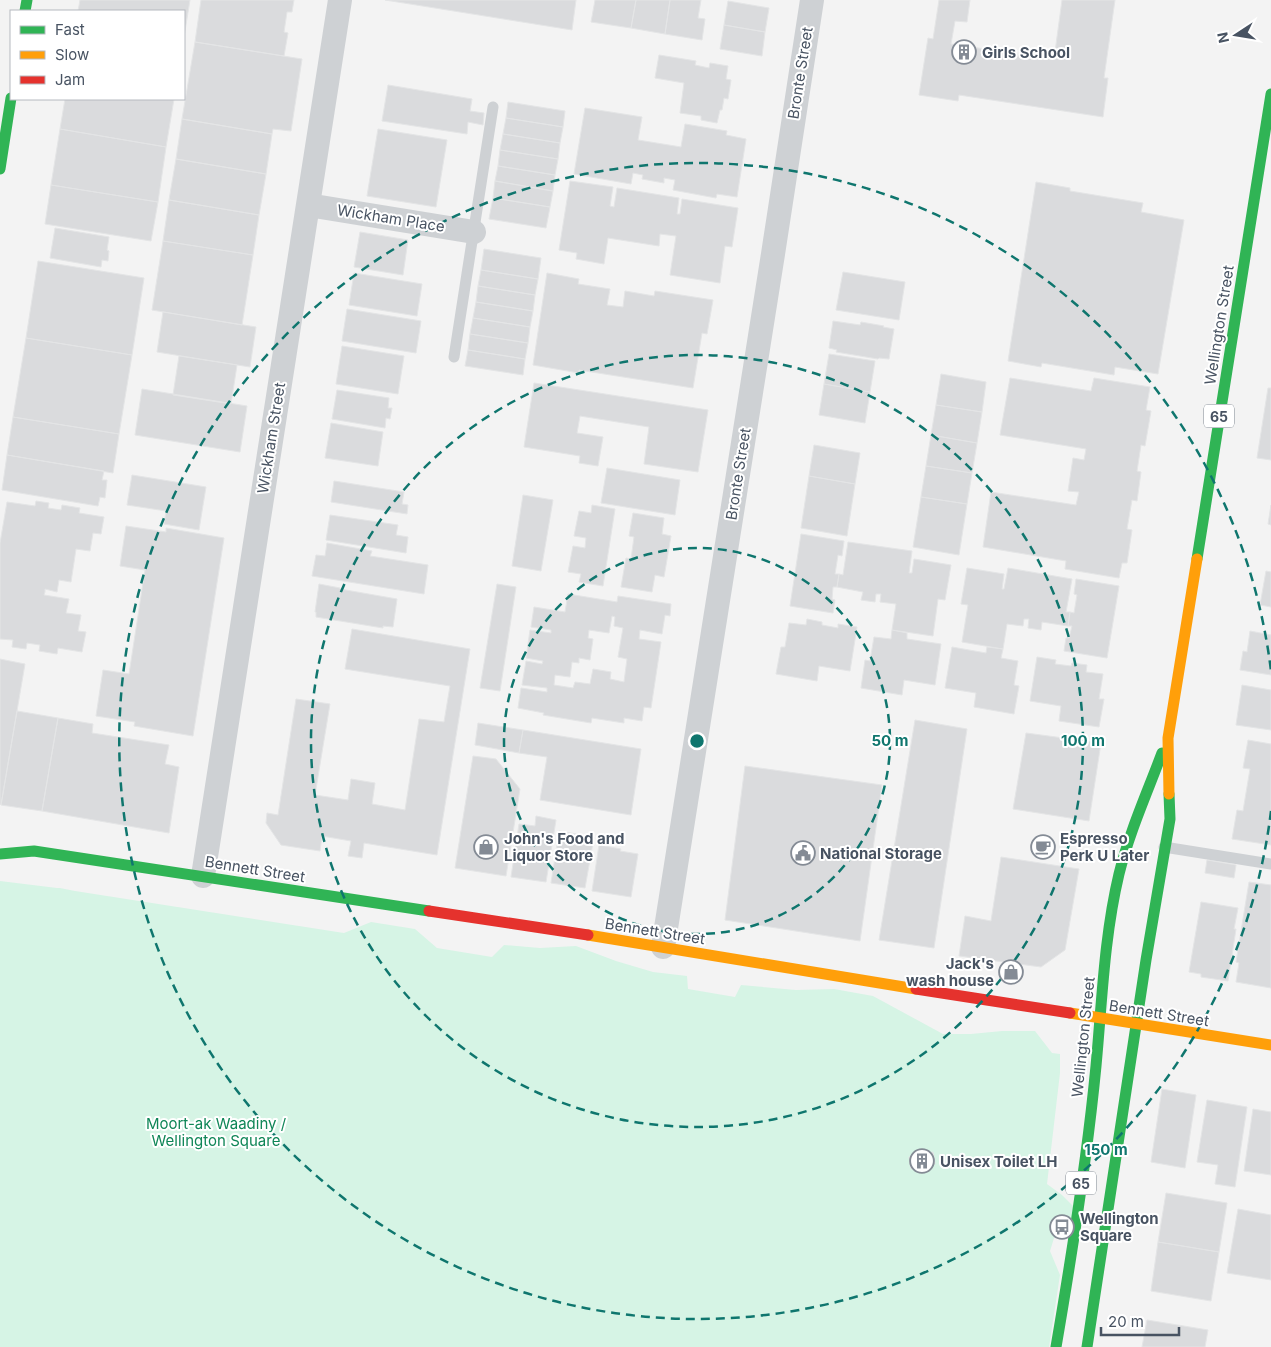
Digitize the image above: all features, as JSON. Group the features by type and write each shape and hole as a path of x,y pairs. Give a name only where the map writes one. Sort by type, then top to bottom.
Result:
{"main road":[{"name":"Wellington Street","path":"1086,1347 1138,1024 1146,960 1170,819 1168,738 1271,94"},
{"path":"0,169 11,100"},
{"name":"Wellington Street","path":"1056,1347 1075,1231 1105,964 1116,893 1131,836 1168,738"},
{"name":"Bennett Street","path":"17,842 34,851"},
{"name":"Bennett Street","path":"0,854 34,851 203,876 663,947 875,983 1271,1045"}],"street":[{"name":"Wickham Street","path":"203,876 340,0"},
{"name":"Bronte Street","path":"663,947 812,0"},
{"name":"Wickham Place","path":"308,205 474,232"}],"lane":[{"path":"454,357 493,107"},
{"path":"1164,847 1271,864"}],"green space":[{"name":"Moort-ak Waadiny / Wellington Square","path":"0,881 60,888 344,933 371,922 415,929 437,948 492,957 504,945 540,948 576,946 653,972 687,976 688,989 735,997 741,985 796,990 834,989 873,996 943,1034 1035,1031 1052,1053 1060,1054 1060,1073 1047,1184 1076,1209 1068,1225 1054,1238 1050,1251 1060,1275 1049,1347 0,1347"}],"building":[{"path":"80,0 190,0 185,31 185,10 78,10"},
{"path":"201,0 294,0 292,12 287,12 284,32 288,33 284,56 195,42"},
{"path":"385,0 576,0 572,30"},
{"path":"595,0 636,0 631,28 591,22"},
{"path":"636,0 670,0 665,34 631,28"},
{"path":"670,0 701,0 698,18 705,19 702,40 665,34"},
{"name":"Girls School","path":"939,0 970,0 967,22 955,21 951,44 1054,59 1062,0 1115,0 1104,78 1108,78 1103,117 959,95 958,101 919,95 928,38 933,39"},
{"path":"728,1 769,8 765,32 724,25"},
{"path":"724,25 765,32 762,56 720,49"},
{"path":"195,42 302,59 291,131 273,129 272,134 182,119"},
{"path":"659,55 696,61 695,65 709,68 710,63 728,66 726,79 731,80 728,99 724,98 717,123 701,120 701,116 680,113 684,83 655,78"},
{"path":"388,85 472,99 470,111 484,113 483,125 468,122 467,134 382,121"},
{"path":"65,100 174,100 166,147 60,129"},
{"path":"508,102 565,111 563,127 506,118"},
{"path":"585,108 642,117 638,140 681,147 685,124 727,131 726,135 746,139 737,197 717,194 716,198 673,190 675,180 664,178 664,183 642,179 643,175 633,173 631,184 574,174"},
{"path":"506,118 563,127 560,143 503,134"},
{"path":"182,119 272,134 266,174 176,159"},
{"path":"60,129 166,147 158,202 51,185"},
{"path":"378,129 447,140 436,207 367,196"},
{"path":"503,134 560,143 558,159 500,150"},
{"path":"500,150 558,159 555,175 498,166"},
{"path":"176,159 266,174 259,215 169,200"},
{"path":"498,166 555,175 553,191 495,181"},
{"path":"495,181 553,191 550,207 493,198"},
{"path":"570,181 613,187 610,206 614,207 617,188 679,198 677,214 680,214 682,199 738,208 732,247 725,246 720,283 670,275 676,236 660,234 659,246 608,238 604,264 576,259 577,253 559,250"},
{"path":"1036,182 1070,188 1070,191 1143,203 1141,212 1184,220 1158,374 1115,367 1114,375 1042,363 1041,367 1008,361"},
{"path":"51,185 158,202 151,241 45,224"},
{"path":"493,198 550,207 546,228 489,219"},
{"path":"169,200 259,215 253,255 163,241"},
{"path":"55,228 109,237 108,261 102,260 101,267 50,258"},
{"path":"360,232 408,240 403,275 354,267"},
{"path":"163,241 253,255 242,325 152,310"},
{"path":"484,249 541,258 538,279 481,270"},
{"path":"38,261 144,278 132,355 26,338"},
{"path":"481,270 538,279 535,295 478,286"},
{"path":"843,272 905,282 899,320 836,310"},
{"path":"354,273 422,284 417,316 349,305"},
{"path":"547,273 579,279 578,284 610,289 607,305 623,307 625,291 654,296 655,291 713,300 707,334 702,333 693,388 579,370 579,373 533,365"},
{"path":"478,286 535,295 533,311 476,302"},
{"path":"476,302 533,311 530,327 473,318"},
{"path":"347,309 421,321 416,353 342,341"},
{"path":"163,312 256,327 250,367 157,352"},
{"path":"473,318 530,327 528,343 470,334"},
{"path":"833,321 860,325 861,322 894,329 889,359 836,352 837,350 829,348"},
{"path":"470,334 528,343 525,359 468,350"},
{"path":"26,338 132,355 119,434 13,417"},
{"path":"342,346 404,356 398,394 336,384"},
{"path":"468,350 525,359 523,375 465,366"},
{"path":"829,354 875,361 870,392 824,384"},
{"path":"179,356 237,365 231,404 173,395"},
{"path":"941,374 986,382 982,412 936,405"},
{"path":"1010,378 1091,391 1094,378 1150,387 1146,410 1151,411 1145,446 1141,445 1137,471 1141,472 1137,501 1132,500 1127,529 1132,530 1127,563 1122,563 1119,578 1065,569 1066,561 983,547 991,492 1076,505 1079,492 1068,491 1073,458 1084,460 1086,449 1000,435"},
{"path":"534,383 708,410 698,472 644,464 649,427 580,416 577,433 603,437 598,466 579,463 580,456 524,447"},
{"path":"824,384 870,392 865,423 819,415"},
{"path":"1268,388 1271,388 1271,460 1257,458"},
{"path":"142,389 247,406 240,452 135,435"},
{"path":"337,390 389,398 388,408 392,408 390,419 386,418 385,428 332,419"},
{"path":"936,405 982,412 977,443 931,435"},
{"path":"13,417 119,434 113,473 7,455"},
{"path":"331,423 383,432 378,466 325,458"},
{"path":"931,435 977,443 972,473 926,466"},
{"path":"814,445 860,453 855,484 809,476"},
{"path":"7,455 104,471 102,480 107,480 105,498 100,497 98,506 2,490"},
{"path":"926,466 972,473 967,504 921,497"},
{"path":"607,468 680,480 675,515 601,503"},
{"path":"132,475 206,487 199,530 164,524 166,511 127,505"},
{"path":"809,476 855,484 847,536 801,528"},
{"path":"334,481 404,492 402,504 408,505 407,514 331,502"},
{"path":"523,495 553,500 541,571 512,566"},
{"path":"921,497 967,504 959,555 913,547"},
{"path":"36,501 49,503 48,508 61,510 62,505 80,508 79,513 104,517 101,534 93,533 90,551 76,549 71,582 59,580 57,592 45,589 44,595 69,599 66,613 81,615 78,631 86,632 82,652 58,648 57,654 39,651 40,645 27,643 26,649 12,647 13,640 0,639 0,543 7,502 35,506"},
{"path":"592,505 615,509 603,586 579,582 581,574 568,572 573,546 585,548 586,538 574,536 579,511 591,513"},
{"path":"1271,505 1271,525 1268,524"},
{"path":"633,513 664,518 662,534 671,536 664,577 655,575 652,592 621,587 626,558 631,559 634,537 629,536"},
{"path":"330,515 398,525 396,535 408,537 406,553 326,540"},
{"path":"126,526 166,532 166,528 224,538 193,736 134,726 135,722 96,716 103,670 129,674 145,570 120,566"},
{"path":"801,534 844,541 842,556 838,555 835,574 839,574 837,587 833,587 832,599 835,600 833,613 790,606"},
{"path":"848,542 912,551 909,573 912,573 914,559 951,565 945,600 938,599 933,636 892,630 896,604 880,602 881,594 876,594 875,602 861,600 863,592 837,587 839,574 843,575"},
{"path":"327,543 372,551 370,556 428,565 424,594 312,576 316,555 325,556"},
{"path":"967,568 1004,574 1002,589 1004,589 1008,568 1072,579 1066,612 1070,612 1068,626 1042,622 1041,630 1028,628 1029,619 1024,619 1023,626 1007,624 1003,649 962,642 968,605 961,604"},
{"path":"1266,571 1271,572 1271,607 1260,605"},
{"path":"1076,579 1119,586 1107,658 1064,651 1066,638 1069,638 1072,626 1068,626 1070,612 1074,613 1077,595 1074,594"},
{"path":"319,584 397,599 393,627 383,626 383,628 316,617"},
{"path":"497,584 516,587 500,691 480,688"},
{"path":"568,594 617,602 618,596 671,604 670,616 665,615 662,634 640,630 639,639 661,642 651,708 644,707 642,721 624,718 624,723 592,718 591,723 543,715 544,713 518,708 521,688 547,692 547,688 522,685 526,661 542,664 543,661 526,658 530,630 551,633 551,630 531,627 534,607 565,612","holes":["612,616 615,617 614,626 623,628 618,657 627,659 624,682 610,679 611,672 593,669 590,684 575,682 573,688 554,685 555,675 570,677 572,662 579,663 579,658 590,660 593,639 588,638 589,630 609,633"]},
{"path":"807,619 822,622 822,625 838,628 838,624 857,627 850,671 819,666 817,681 776,674 781,647 785,647 789,623 806,625"},
{"path":"352,629 470,649 437,855 364,843 362,858 348,856 351,841 322,836 320,851 281,845 266,823 267,813 278,815 296,699 330,704 315,795 348,800 351,779 375,783 372,804 405,810 419,719 444,722 450,686 345,669"},
{"path":"892,630 907,633 907,639 941,644 935,685 904,680 902,695 861,688 865,660 870,661 874,637 891,639"},
{"path":"1250,631 1271,635 1271,675 1240,670 1243,651 1247,652"},
{"path":"952,647 986,653 987,647 1003,649 1001,658 1018,661 1014,685 1019,686 1014,714 974,707 976,693 945,688"},
{"path":"1037,657 1056,660 1055,664 1071,666 1072,663 1087,665 1086,672 1103,674 1099,699 1104,699 1099,727 1059,721 1061,706 1030,701"},
{"path":"0,659 25,664 1,805 0,804"},
{"path":"1242,685 1271,690 1271,730 1236,725"},
{"path":"17,711 58,718 42,811 1,805"},
{"path":"58,718 93,724 92,733 169,745 165,764 179,767 169,833 42,811"},
{"path":"915,720 967,729 934,948 879,940"},
{"path":"478,723 523,730 519,753 475,745"},
{"path":"523,730 641,749 631,815 540,800 547,757 519,753"},
{"path":"1026,733 1101,743 1089,821 1013,809"},
{"path":"1248,740 1271,744 1271,845 1232,839 1237,810 1243,811 1250,769 1243,768"},
{"path":"473,756 496,759 520,789 506,876 455,868"},
{"name":"National Storage","path":"745,766 882,785 860,941 725,920"},
{"path":"536,816 556,820 546,882 511,877 519,824 535,826"},
{"path":"559,831 594,837 585,888 551,883"},
{"path":"599,845 638,854 631,897 592,891"},
{"path":"1001,857 1079,869 1065,950 1041,967 959,956 965,916 991,921"},
{"path":"1207,860 1236,865 1234,878 1205,873"},
{"path":"1249,882 1271,885 1271,988 1236,982 1239,963 1236,962"},
{"path":"1201,902 1238,908 1228,981 1201,977 1201,974 1189,972"},
{"path":"1162,1089 1196,1095 1185,1168 1151,1162"},
{"path":"1207,1100 1247,1107 1235,1187 1215,1184 1218,1165 1197,1162"},
{"path":"1253,1109 1271,1112 1271,1175 1244,1171"},
{"name":"Unisex Toilet LH","path":"933,1152 935,1164 911,1169 909,1157"},
{"path":"1166,1193 1227,1203 1219,1252 1158,1242"},
{"path":"1238,1209 1271,1215 1271,1280 1227,1273"},
{"path":"1158,1242 1219,1252 1211,1301 1151,1291"},
{"path":"1147,1320 1208,1330 1205,1347 1142,1347"}],"traffic: fast":[{"path":"25,10 27,0"},
{"path":"1197,559 1271,94"},
{"path":"0,169 11,100"},
{"path":"1056,1347 1088,1136 1107,946 1114,898 1128,843 1162,753"},
{"path":"1087,1347 1146,960 1170,819 1169,794"},
{"path":"0,854 34,851 429,911"}],"traffic: slow":[{"path":"1169,794 1168,738 1197,559"},
{"path":"588,935 916,989"},
{"path":"1070,1013 1271,1045"}],"traffic: jam":[{"path":"429,911 588,935"},
{"path":"916,989 1070,1013"}],"place":[{"name":"Girls School","path":"964,52"},
{"name":"John's Food and Liquor Store","path":"486,847"},
{"name":"Espresso Perk U Later","path":"1043,847"},
{"name":"National Storage","path":"803,853"},
{"name":"Jack's wash house","path":"1011,972"},
{"name":"Unisex Toilet LH","path":"922,1161"},
{"name":"Wellington Square","path":"1062,1227"}]}
